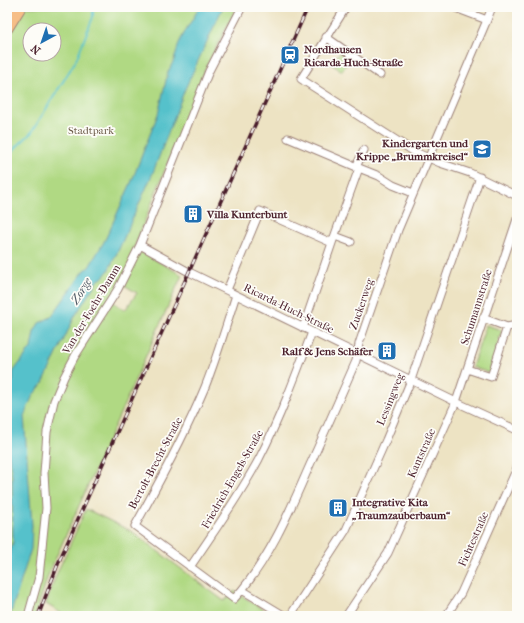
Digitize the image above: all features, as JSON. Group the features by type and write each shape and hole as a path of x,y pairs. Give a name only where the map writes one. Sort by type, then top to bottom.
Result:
{"main road":[{"path":"7,28 20,7"}],"street":[{"name":"Van-der-Foehr-Damm","path":"28,616 39,577 46,508 44,473 47,432 54,401 75,356 118,289 140,245 209,71 242,7"},
{"path":"346,7 301,79 407,147 428,158 480,177 517,196"},
{"path":"453,7 487,20"},
{"name":"Zuckerweg","path":"234,599 261,563 296,498 356,361 358,344 398,230 492,7"},
{"path":"326,37 380,75"},
{"path":"288,138 379,176 393,185 413,193"},
{"path":"303,328 364,150"},
{"name":"Lessingweg","path":"290,616 346,530 411,380 480,177"},
{"path":"227,290 260,211 333,240 351,242"},
{"name":"Schumannstraße","path":"456,402 517,219"},
{"name":"Ricarda-Huch-Straße","path":"140,245 189,272 303,328 517,430"},
{"name":"Bertolt-Brecht-Straße","path":"234,599 135,526 189,424 215,360 236,295"},
{"path":"483,318 507,327 517,324"},
{"path":"467,369 491,377 507,327"},
{"name":"Friedrich-Engels-Straße","path":"190,567 229,509 259,459 290,390 312,332"},
{"name":"Kantstraße","path":"346,616 388,554 456,402"},
{"name":"Fichtestraße","path":"446,616 461,593 517,468"},
{"path":"242,590 285,616"}],"green space":[{"name":"Stadtpark","path":"7,7 237,7 204,71 134,248 182,275 49,573 35,616 7,616","holes":["124,285 137,293 125,310 113,302"]},
{"path":"340,52 350,59 342,71 331,64"},
{"path":"486,325 502,330 489,373 472,367"},
{"path":"86,509 131,531 224,601 234,591 274,616 66,616 46,604 56,575"}],"water":[{"name":"Zorge","path":"199,7 223,7 185,89 152,175 119,249 108,271 97,281 75,316 43,383 33,395 24,416 32,525 31,549 10,616 7,616 7,563 13,542 12,475 7,445 7,388 13,381 13,372 31,348 34,332 39,323 51,317 84,271 89,267 105,240 131,183 158,114 168,72 174,60 179,43"}],"waterway":[{"path":"76,60 93,17 93,7"},
{"path":"7,156 32,132 75,62"}],"railway":[{"path":"38,616 60,559 308,7"}],"place":[{"name":"Nordhausen Ricarda-Huch-Straße","path":"290,55"},
{"name":"Kindergarten und Krippe „Brummkreisel“","path":"482,149"},
{"name":"Villa Kunterbunt","path":"193,214"},
{"name":"Ralf & Jens Schäfer","path":"387,351"},
{"name":"Integrative Kita „Traumzauberbaum“","path":"338,508"}]}
